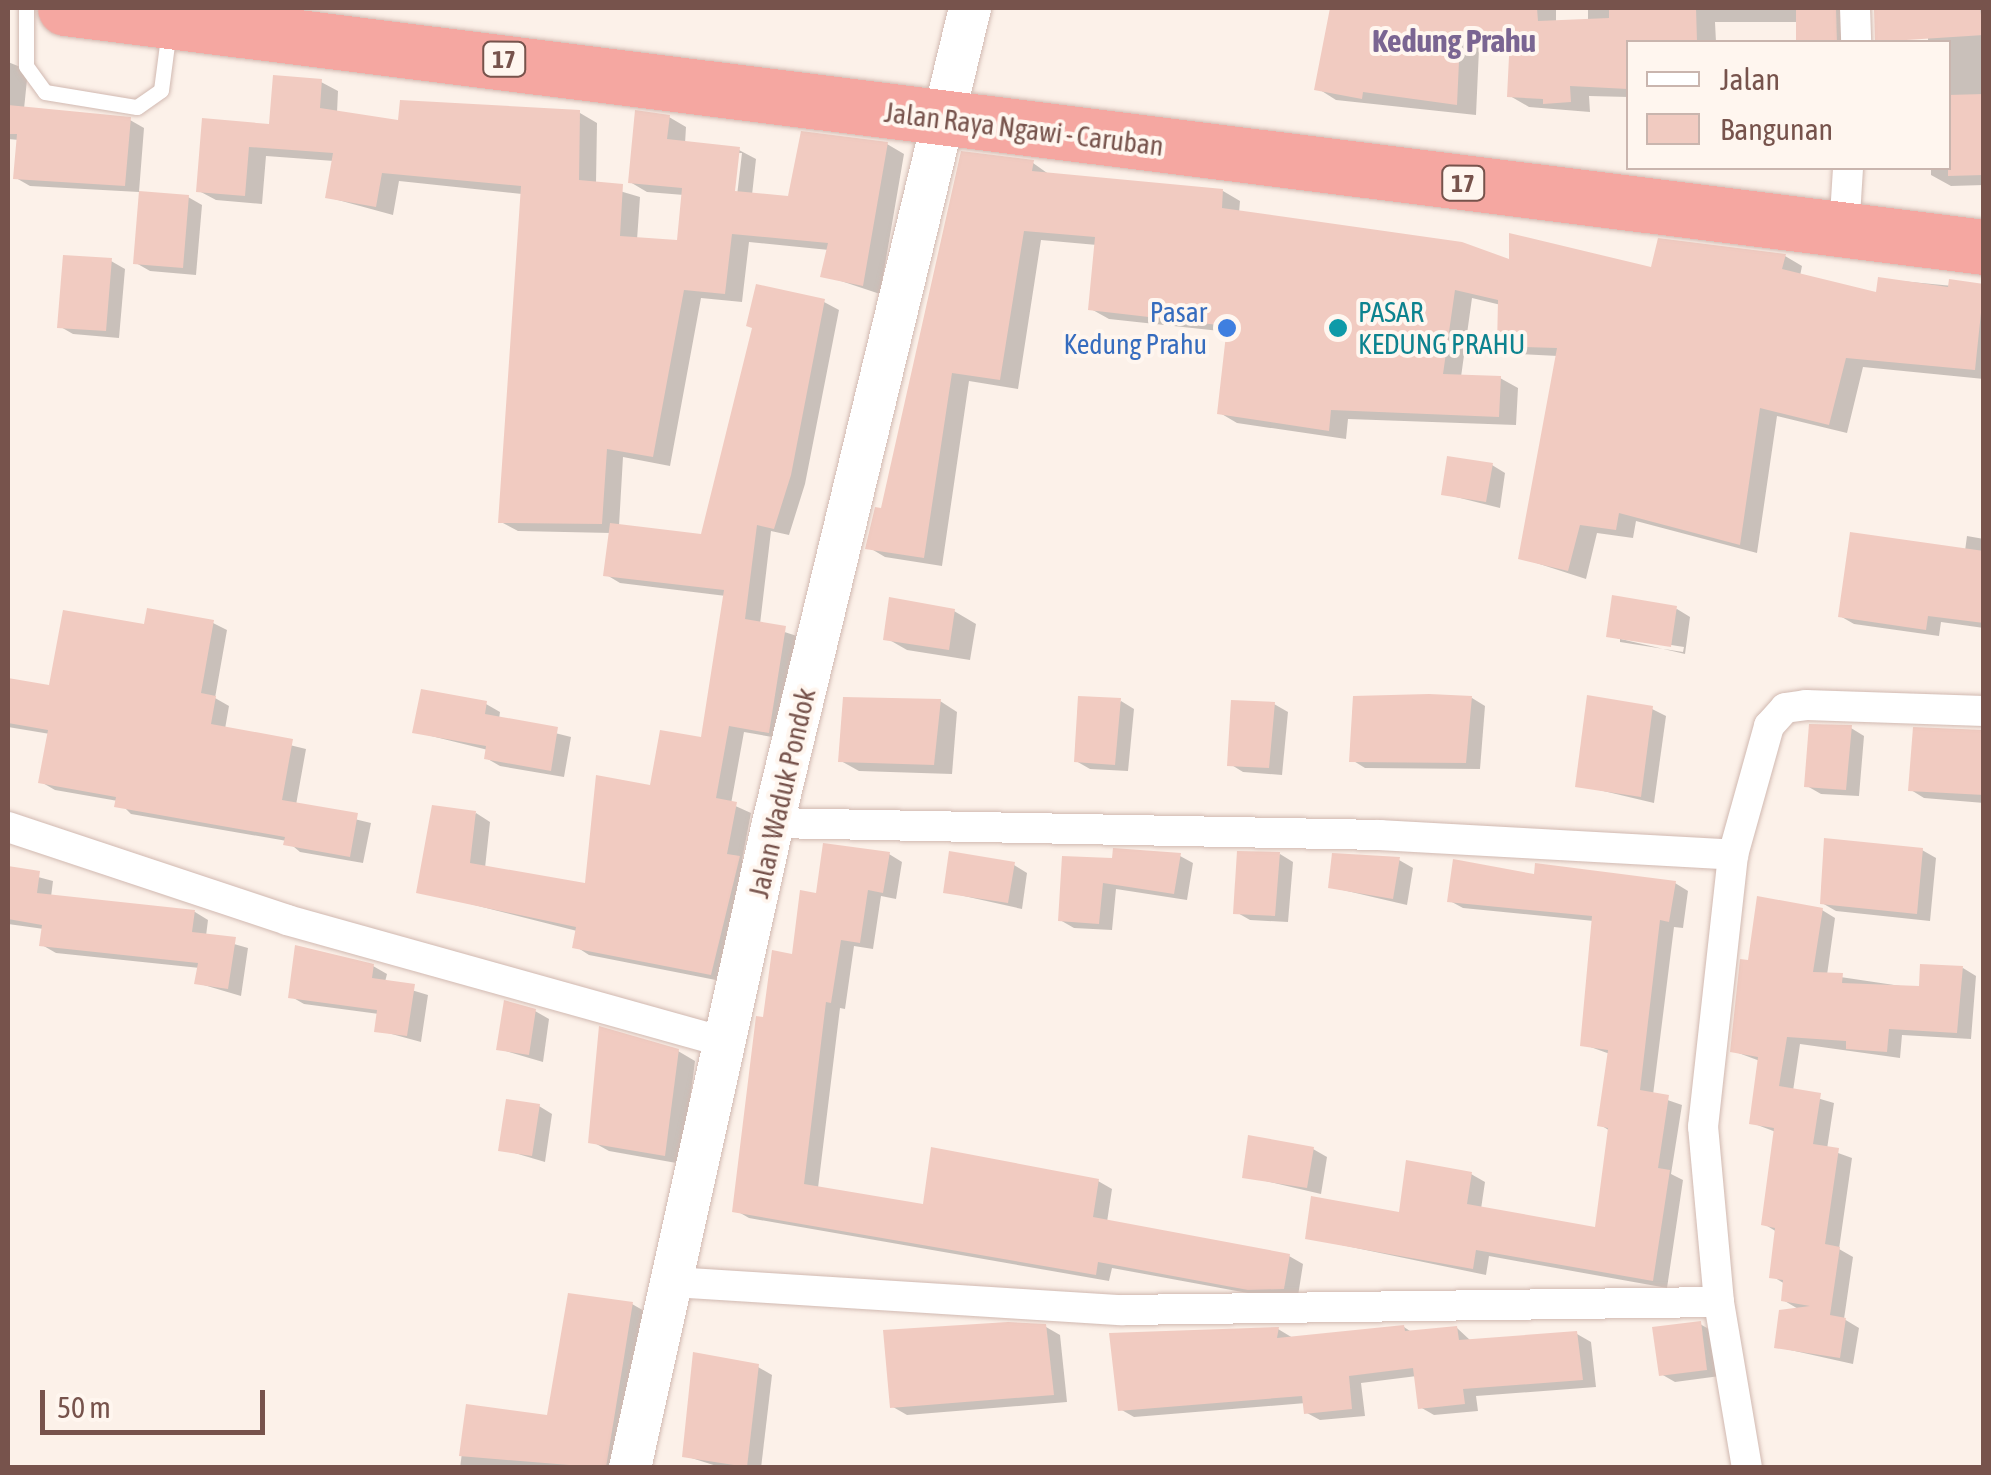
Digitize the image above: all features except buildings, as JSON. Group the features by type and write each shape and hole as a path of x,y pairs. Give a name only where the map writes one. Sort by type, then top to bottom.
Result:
{"highway":[{"name":"Jalan Raya Ngawi - Caruban","path":"65,8 696,82 942,120 1984,247"}],"street":[{"name":"Jalan Waduk Pondok","path":"630,1468 774,824 970,8"},
{"path":"1855,8 1856,40"},
{"path":"1844,232 1848,170"},
{"path":"1747,1468 1719,1302 1703,1126 1733,855 1769,726 1786,708 1984,711"},
{"path":"774,824 1380,835 1733,855"},
{"path":"8,827 286,920 726,1042"},
{"path":"672,1282 1122,1310 1719,1302"}],"lane":[{"path":"26,8 26,66 45,92 137,107 161,90 171,20"}],"place":[{"name":"Pasar Kedung Prahu","path":"1227,328"},
{"name":"PASAR KEDUNG PRAHU","path":"1338,328"}],"district":[{"name":"Kedung Prahu","path":"1454,41"}]}
